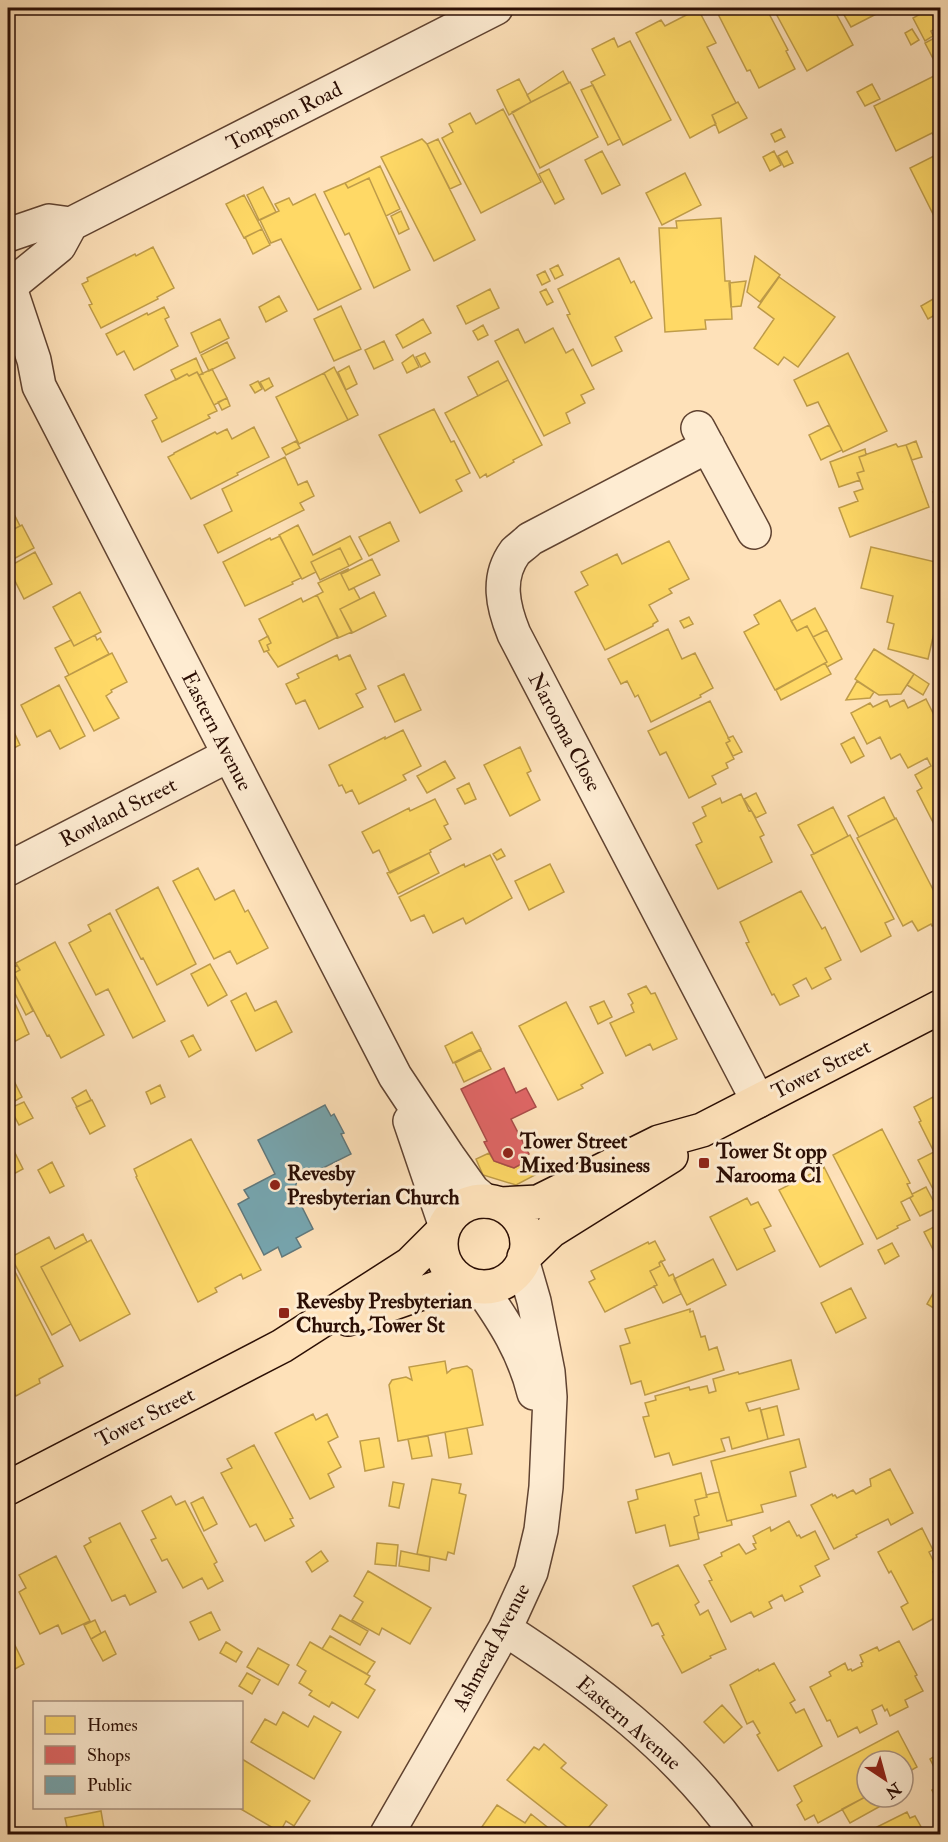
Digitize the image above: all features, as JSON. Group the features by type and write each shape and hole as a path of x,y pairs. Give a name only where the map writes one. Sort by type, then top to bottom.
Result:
{"main road":[{"name":"Tower Street","path":"493,1203 537,1202 659,1142 702,1130 940,1007"},
{"name":"Tower Street","path":"524,1260 551,1231 668,1158 702,1130"},
{"path":"469,1203 493,1203 514,1213 523,1226 527,1241 524,1260 517,1271 505,1282 490,1287 470,1283 448,1269 441,1255 444,1227 455,1211 469,1203"},
{"name":"Tower Street","path":"282,1346 410,1264 444,1227"},
{"name":"Tower Street","path":"8,1488 282,1346 352,1317 470,1283"}],"street":[{"name":"Tompson Road","path":"8,235 49,221 71,224 496,8"},
{"path":"9,280 59,246 71,224"},
{"name":"Eastern Avenue","path":"9,280 34,360 39,386 395,1076 473,1191 493,1203"},
{"name":"Eastern Avenue","path":"8,354 18,369 39,386"},
{"name":"Narooma Close","path":"754,532 703,437 530,540 515,552 506,570 502,591 506,614 514,634 758,1101"},
{"name":"Rowland Street","path":"8,869 229,755"},
{"name":"Eastern Avenue","path":"395,1076 444,1227"},
{"name":"Ashmead Avenue","path":"387,1834 505,1629 531,1572 541,1530 546,1487 550,1397 548,1372 524,1260"},
{"name":"Ashmead Avenue","path":"470,1283 502,1318 522,1354 531,1379 547,1444"},
{"name":"Eastern Avenue","path":"505,1629 564,1667 640,1727 687,1773 737,1834"}],"building: Homes":[{"path":"715,8 766,8 788,50 786,51 795,69 759,88 750,70 747,71"},
{"path":"773,8 833,8 853,45 807,71"},
{"path":"840,8 888,8 851,27"},
{"path":"698,9 716,43 707,47 736,103 712,115 716,124 690,138 636,33 661,20 665,26"},
{"path":"929,9 939,27 931,31 933,36 925,41 913,18"},
{"path":"912,29 919,40 911,45 905,33"},
{"path":"940,35 940,69 939,70 925,43"},
{"path":"614,38 618,47 630,41 671,120 623,145 591,82 605,75 592,49"},
{"path":"563,71 569,83 531,102 527,95"},
{"path":"940,73 940,137 936,139 932,133 896,151 874,106"},
{"path":"519,79 531,102 509,115 497,90"},
{"path":"570,82 598,137 540,168 512,112"},
{"path":"872,84 880,99 865,106 857,92"},
{"path":"593,85 620,139 608,145 581,90"},
{"path":"738,102 747,118 719,133 712,115"},
{"path":"503,109 541,182 481,213 442,138 453,132 449,124 470,113 476,124"},
{"path":"781,129 785,137 775,142 771,134"},
{"path":"422,139 427,144 475,240 434,261 381,157"},
{"path":"438,139 461,184 450,189 427,144"},
{"path":"602,151 620,185 602,194 585,160"},
{"path":"774,151 781,165 770,171 763,157"},
{"path":"787,151 793,163 784,167 778,156"},
{"path":"940,153 940,228 910,168"},
{"path":"380,166 400,209 386,216 369,178 348,188 345,183"},
{"path":"549,169 564,199 555,204 539,174"},
{"path":"685,173 701,205 662,225 646,193"},
{"path":"369,178 410,270 374,288 349,233 345,235 324,192 345,183 348,188"},
{"path":"263,187 276,212 259,220 247,195"},
{"path":"315,194 361,289 318,310 281,239 271,243 260,220 279,211 275,204 289,198 293,205"},
{"path":"244,195 262,229 244,238 226,204"},
{"path":"401,211 409,229 399,234 391,216"},
{"path":"721,218 725,281 730,281 732,319 705,320 706,329 665,332 659,228 677,228 676,221"},
{"path":"262,229 270,245 253,254 245,237"},
{"path":"153,247 174,288 157,297 158,299 101,328 89,305 92,304 82,284 88,281 87,278"},
{"path":"755,256 780,275 760,302 747,292"},
{"path":"619,258 631,283 634,281 652,318 615,337 622,351 592,366 567,315 570,314 558,289"},
{"path":"558,265 563,275 555,279 550,269"},
{"path":"545,271 550,281 542,285 537,275"},
{"path":"779,277 835,317 798,367 784,357 778,365 754,348 774,319 758,307"},
{"path":"746,281 741,306 731,307 729,283"},
{"path":"490,289 499,308 466,324 457,306"},
{"path":"546,289 553,302 547,305 540,292"},
{"path":"940,295 940,312 928,319 921,306"},
{"path":"279,296 287,311 266,322 259,307"},
{"path":"341,306 361,349 334,361 314,319"},
{"path":"164,307 169,317 165,319 178,346 134,370 124,351 117,355 106,334"},
{"path":"220,319 229,338 200,353 191,333"},
{"path":"423,319 431,333 403,348 396,335"},
{"path":"483,325 488,335 478,340 473,331"},
{"path":"553,328 566,353 573,349 594,389 581,395 585,403 566,413 570,423 544,436 495,341 518,329 525,343"},
{"path":"384,341 393,360 374,369 365,350"},
{"path":"227,342 235,358 209,371 201,355"},
{"path":"425,353 430,362 421,367 416,357"},
{"path":"848,353 887,431 843,452 818,402 807,406 794,380"},
{"path":"413,355 419,367 407,373 402,363"},
{"path":"196,358 203,374 199,375 197,372 189,376 187,374 176,380 171,370"},
{"path":"498,361 508,380 478,396 468,377"},
{"path":"349,366 357,384 346,390 338,372"},
{"path":"334,367 358,415 348,420 324,373"},
{"path":"212,369 227,398 214,405 199,375"},
{"path":"197,372 217,411 208,415 210,418 162,442 152,421 157,418 145,395 187,374 189,376"},
{"path":"324,373 348,420 299,444 276,397"},
{"path":"269,378 273,386 265,391 260,382"},
{"path":"508,380 542,445 487,477 486,474 480,478 445,413"},
{"path":"258,381 262,389 255,393 250,385"},
{"path":"227,398 230,406 222,410 218,402"},
{"path":"434,409 470,473 456,480 462,491 420,513 379,435"},
{"path":"829,425 842,450 821,460 809,435"},
{"path":"254,427 269,457 191,499 168,457 215,432 217,434 227,429 232,439"},
{"path":"296,441 300,448 286,455 282,448"},
{"path":"916,441 922,457 912,460 906,445"},
{"path":"896,444 898,447 906,445 929,507 850,537 839,508 858,501 854,492 863,489 857,473 864,471 859,457"},
{"path":"865,449 866,455 859,457 864,471 857,473 860,480 839,487 830,462"},
{"path":"285,457 298,485 307,481 314,496 300,503 304,510 218,553 204,525 232,511 222,489"},
{"path":"940,489 940,502 938,503 933,492"},
{"path":"12,510 20,526 8,532 8,512"},
{"path":"390,522 399,541 369,556 359,537"},
{"path":"22,525 34,548 8,562 8,532"},
{"path":"298,525 313,555 350,536 362,559 349,566 340,548 311,562 316,572 302,579 279,535"},
{"path":"280,536 301,578 245,606 223,562 270,538 271,540"},
{"path":"669,541 689,579 669,589 672,593 649,605 658,621 653,626 605,650 575,592 588,585 581,572 617,554 622,564"},
{"path":"871,547 940,563 940,607 928,659 888,649 894,624 887,622 893,596 861,588"},
{"path":"340,548 349,566 320,580 311,562"},
{"path":"35,552 52,584 24,599 8,567"},
{"path":"372,559 380,575 349,590 341,574"},
{"path":"348,569 341,574 349,590 354,588 360,599 340,609 352,632 338,638 317,595 323,592 318,583"},
{"path":"80,592 101,632 74,646 53,607"},
{"path":"374,592 386,616 352,633 340,609"},
{"path":"317,595 338,637 278,667 267,651 269,650 267,645 271,643 259,619 301,598 303,602"},
{"path":"780,600 797,631 807,626 827,662 775,690 744,632 759,624 754,615"},
{"path":"815,608 827,630 813,637 807,626 797,631 791,621"},
{"path":"689,617 693,624 684,628 680,621"},
{"path":"668,629 682,659 695,653 713,688 700,695 701,697 651,722 638,695 635,697 627,681 621,684 608,659"},
{"path":"827,630 842,659 827,667 825,663 827,662 813,637"},
{"path":"95,635 97,640 100,638 109,654 69,675 55,648 71,640 74,646"},
{"path":"268,636 271,643 267,645 269,650 264,652 259,641"},
{"path":"874,649 914,674 901,694 879,695 855,679"},
{"path":"112,653 127,682 111,690 112,692 106,696 119,718 94,731 65,677"},
{"path":"337,655 339,660 350,655 366,689 356,694 363,707 319,729 305,700 296,704 286,684 299,678 297,674"},
{"path":"825,663 831,674 781,700 776,690"},
{"path":"404,674 421,710 395,722 378,686"},
{"path":"914,674 929,684 923,695 907,685"},
{"path":"857,681 874,692 870,698 846,700"},
{"path":"59,685 85,736 60,749 50,730 37,737 21,705"},
{"path":"926,699 940,727 940,829 937,830 917,791 922,788 915,775 931,766 927,758 908,768 900,754 891,759 880,737 867,744 851,713 870,703 873,707 887,700 890,707 904,700 908,708"},
{"path":"710,701 730,741 726,743 734,759 726,763 728,768 712,776 716,784 689,798 666,752 660,755 648,731"},
{"path":"8,719 20,745 8,751"},
{"path":"403,730 421,766 403,775 406,780 359,804 352,790 346,793 342,785 339,786 329,765"},
{"path":"733,736 742,752 733,756 726,743 730,741 728,738"},
{"path":"854,737 864,756 851,763 841,744"},
{"path":"520,747 531,771 527,773 540,800 510,816 484,765"},
{"path":"445,761 455,778 427,793 417,776"},
{"path":"469,783 476,799 465,804 457,789"},
{"path":"756,793 766,813 756,818 744,799"},
{"path":"741,794 764,835 760,837 772,862 718,889 696,845 702,842 693,823 706,816 702,807 720,798 722,803"},
{"path":"884,797 895,819 859,837 848,816"},
{"path":"435,799 448,824 444,826 451,839 390,873 379,850 373,853 362,832 409,808 410,811"},
{"path":"833,807 848,836 814,854 798,825"},
{"path":"896,818 940,903 940,922 918,931 912,921 903,926 857,838"},
{"path":"850,835 894,919 885,923 891,936 861,952 811,855"},
{"path":"501,849 505,856 497,860 493,854"},
{"path":"429,853 439,873 398,894 387,873"},
{"path":"490,855 512,898 466,924 463,918 433,933 424,915 411,921 399,897 464,864 465,867"},
{"path":"550,864 564,892 529,910 515,881"},
{"path":"198,868 215,900 234,890 245,912 248,910 268,948 237,964 230,951 214,959 173,881"},
{"path":"158,887 196,964 157,985 116,910"},
{"path":"801,891 822,929 825,927 841,960 825,968 831,979 812,989 806,978 793,985 799,996 780,1005 774,994 772,995 746,943 749,942 740,922"},
{"path":"110,913 165,1021 133,1038 108,989 96,995 69,943 91,931 88,925"},
{"path":"55,942 104,1035 61,1058 14,973 20,970 16,963"},
{"path":"210,964 227,995 208,1006 191,974"},
{"path":"17,965 20,970 14,973 33,1011 26,1015 8,980 8,969"},
{"path":"646,986 651,994 655,993 677,1039 653,1050 650,1044 626,1056 610,1023 634,1012 631,1005 633,1003 628,994"},
{"path":"8,988 29,1034 8,1045"},
{"path":"246,993 255,1011 276,1001 292,1032 256,1051 231,1001"},
{"path":"604,1001 612,1017 598,1024 590,1007"},
{"path":"566,1002 603,1073 581,1085 583,1088 558,1100 519,1026"},
{"path":"472,1032 481,1049 453,1063 445,1046"},
{"path":"193,1035 201,1050 189,1057 181,1041"},
{"path":"481,1050 491,1069 464,1082 455,1063"},
{"path":"8,1069 22,1097 8,1105"},
{"path":"160,1085 165,1097 151,1104 146,1092"},
{"path":"86,1090 91,1100 77,1107 72,1098"},
{"path":"935,1096 938,1101 940,1100 940,1185 933,1189 918,1160 934,1152 914,1107"},
{"path":"92,1100 105,1126 90,1134 76,1107"},
{"path":"24,1102 33,1118 19,1125 10,1108"},
{"path":"882,1129 910,1183 907,1184 913,1196 901,1202 910,1220 877,1239 833,1155"},
{"path":"8,1139 23,1169 8,1177"},
{"path":"191,1139 261,1270 243,1279 241,1274 215,1288 217,1292 198,1302 134,1169"},
{"path":"489,1153 494,1161 514,1168 529,1160 537,1174 516,1185 483,1175 476,1159"},
{"path":"52,1162 64,1186 50,1193 38,1170"},
{"path":"824,1167 863,1244 820,1267 779,1190"},
{"path":"926,1187 937,1208 920,1216 910,1198 912,1194"},
{"path":"940,1188 940,1206 933,1192"},
{"path":"747,1198 751,1205 758,1202 771,1226 764,1229 775,1251 737,1270 710,1217"},
{"path":"940,1224 940,1263 924,1232"},
{"path":"83,1234 87,1242 41,1267 71,1324 52,1335 11,1257 49,1237 55,1249"},
{"path":"91,1240 130,1314 80,1341 41,1267"},
{"path":"655,1241 665,1260 659,1263 660,1266 650,1271 657,1285 605,1312 589,1282 595,1279 591,1271 648,1242 649,1244"},
{"path":"892,1243 899,1256 885,1264 878,1250"},
{"path":"8,1258 63,1366 39,1379 40,1383 16,1396 8,1379"},
{"path":"713,1259 726,1285 687,1305 674,1279"},
{"path":"661,1261 669,1276 673,1274 681,1294 663,1303 654,1286 657,1285 650,1271 660,1266"},
{"path":"851,1288 866,1318 836,1333 821,1303"},
{"path":"936,1288 940,1291 940,1312 927,1304"},
{"path":"690,1309 690,1312 693,1311 701,1337 705,1336 709,1350 717,1347 724,1370 645,1395 641,1381 631,1384 620,1346 630,1343 625,1329"},
{"path":"791,1360 799,1389 746,1403 749,1411 760,1408 768,1439 732,1449 729,1437 721,1439 725,1451 673,1465 669,1453 655,1457 643,1417 649,1416 645,1403 656,1400 655,1396 689,1387 690,1390 707,1386 709,1393 716,1391 713,1379"},
{"path":"445,1361 447,1373 452,1369 467,1366 472,1370 483,1425 398,1441 389,1385 392,1380 406,1377 412,1380 409,1367"},
{"path":"777,1406 784,1435 768,1439 761,1410"},
{"path":"313,1414 316,1420 327,1414 338,1437 328,1442 341,1467 328,1474 334,1487 310,1499 275,1433"},
{"path":"467,1428 472,1454 449,1458 445,1432"},
{"path":"428,1436 432,1456 412,1459 408,1439"},
{"path":"379,1438 384,1467 365,1471 360,1441"},
{"path":"799,1439 806,1467 790,1472 796,1496 761,1505 763,1512 727,1521 711,1461"},
{"path":"254,1445 293,1518 290,1519 294,1526 265,1541 256,1524 250,1527 221,1473 232,1468 227,1459"},
{"path":"890,1469 913,1513 891,1525 888,1519 834,1549 811,1505 832,1494 837,1498 853,1490 856,1494 871,1486 870,1479"},
{"path":"701,1473 707,1497 695,1500 699,1515 694,1517 699,1539 670,1546 665,1525 636,1533 628,1502 638,1499 636,1490"},
{"path":"432,1479 461,1484 459,1493 466,1495 454,1554 448,1552 446,1560 417,1554"},
{"path":"393,1482 404,1484 399,1508 389,1506"},
{"path":"719,1492 727,1521 731,1520 732,1525 698,1533 694,1517 699,1515 695,1500"},
{"path":"171,1496 176,1505 185,1501 217,1562 214,1564 223,1581 208,1589 202,1578 183,1588 167,1559 162,1561 151,1540 156,1538 142,1511"},
{"path":"203,1497 217,1524 204,1531 191,1503"},
{"path":"789,1521 797,1536 801,1538 815,1531 829,1559 815,1566 820,1576 800,1586 803,1592 785,1601 782,1595 769,1602 772,1608 754,1617 751,1612 731,1622 709,1581 712,1580 704,1565 739,1544 746,1554 756,1549 753,1536 770,1527 771,1531"},
{"path":"120,1523 156,1592 130,1605 125,1595 112,1601 84,1546 91,1542 89,1538"},
{"path":"922,1528 933,1550 929,1552 938,1570 933,1572 940,1586 940,1615 913,1630 901,1607 908,1603 878,1552"},
{"path":"377,1543 398,1545 396,1566 375,1564"},
{"path":"321,1551 328,1561 312,1572 306,1562"},
{"path":"401,1551 430,1557 429,1571 399,1566"},
{"path":"56,1556 90,1621 62,1634 58,1625 40,1634 19,1592 26,1588 19,1575"},
{"path":"678,1565 699,1602 695,1605 700,1615 708,1610 726,1649 682,1673 662,1636 664,1635 658,1623 652,1626 633,1586"},
{"path":"368,1571 431,1608 410,1644 382,1628 379,1635 352,1620 363,1602 354,1596"},
{"path":"211,1612 220,1630 199,1640 190,1622"},
{"path":"340,1615 368,1631 360,1645 332,1629"},
{"path":"95,1620 101,1633 91,1639 84,1625"},
{"path":"8,1631 24,1664 8,1673"},
{"path":"105,1631 116,1654 103,1661 91,1639"},
{"path":"330,1636 375,1662 367,1674 322,1649"},
{"path":"899,1641 923,1691 905,1700 908,1707 890,1716 882,1705 872,1710 877,1724 860,1733 857,1727 838,1737 810,1687 831,1676 829,1672 845,1663 848,1670 852,1671 862,1666 860,1655 877,1647 879,1651"},
{"path":"226,1642 242,1652 236,1662 220,1653"},
{"path":"310,1642 370,1676 365,1684 375,1690 358,1718 332,1702 329,1707 309,1695 312,1691 299,1683 306,1671 297,1665"},
{"path":"258,1648 289,1665 278,1685 247,1667"},
{"path":"774,1663 795,1700 790,1703 796,1713 804,1709 822,1746 778,1771 757,1735 760,1733 753,1721 747,1724 730,1685"},
{"path":"247,1673 260,1680 252,1694 239,1686"},
{"path":"722,1705 742,1727 724,1743 704,1722"},
{"path":"283,1712 308,1727 314,1716 341,1732 314,1779 251,1742 265,1719 276,1725"},
{"path":"898,1731 908,1749 864,1749"},
{"path":"544,1744 566,1763 561,1768 607,1805 583,1834 576,1834 507,1780 534,1747 539,1750"},
{"path":"940,1753 940,1779 930,1759"},
{"path":"855,1754 855,1803 818,1823 814,1815 805,1820 797,1805 802,1801 794,1786"},
{"path":"243,1760 310,1801 294,1826 286,1821 280,1832 241,1809 243,1809"},
{"path":"940,1786 940,1807 932,1790"},
{"path":"855,1802 855,1809 875,1809 850,1823 842,1809"},
{"path":"497,1805 525,1823 531,1814 556,1834 477,1834"},
{"path":"101,1811 105,1834 94,1834 93,1828 68,1832 65,1818"},
{"path":"907,1812 910,1818 915,1816 925,1834 863,1834"},
{"path":"93,1828 94,1834 64,1833"}],"building: Shops":[{"path":"504,1068 516,1093 526,1088 536,1107 511,1119 529,1154 527,1155 529,1160 514,1168 494,1161 484,1142 487,1141 461,1089"}],"building: Public":[{"name":"Revesby Presbyterian Church","path":"325,1105 331,1116 334,1114 351,1154 297,1181 294,1191 313,1229 296,1238 301,1247 282,1257 278,1247 264,1255 238,1204 249,1198 244,1190 275,1174 258,1140"}],"place":[{"name":"Tower Street Mixed Business","path":"508,1153"},
{"name":"Tower St opp Narooma Cl","path":"704,1163"},
{"name":"Revesby Presbyterian Church","path":"275,1185"},
{"name":"Revesby Presbyterian Church, Tower St","path":"284,1313"}]}
